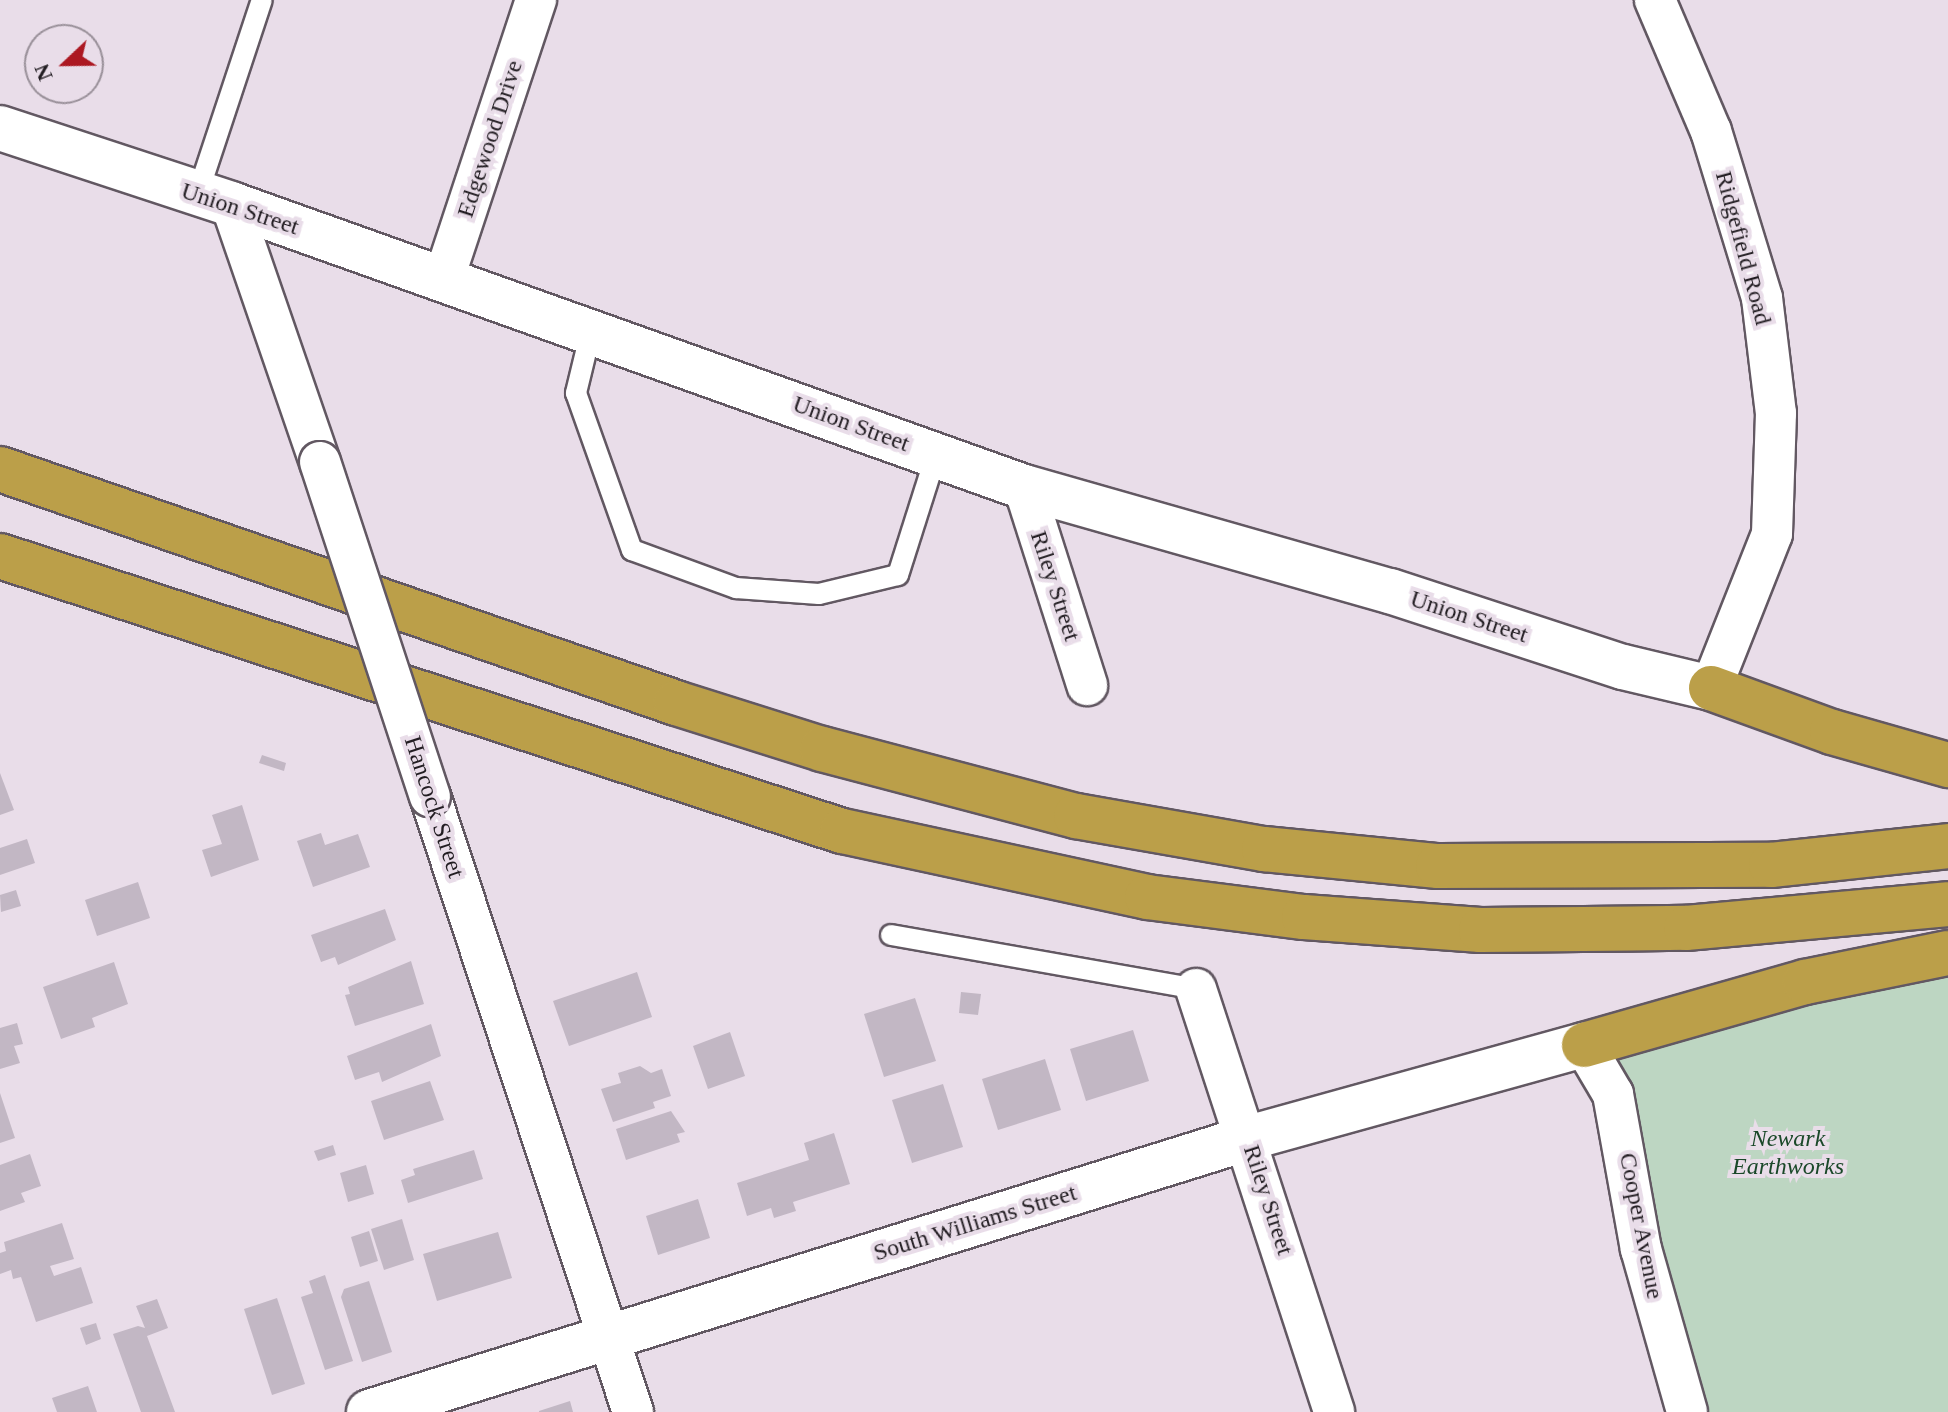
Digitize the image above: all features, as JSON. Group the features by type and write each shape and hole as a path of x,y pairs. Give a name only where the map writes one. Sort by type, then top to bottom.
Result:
{"highway":[{"path":"0,469 676,703 822,749 1076,816 1264,849 1438,866 1757,866 1948,846"},
{"path":"0,556 842,831 1147,897 1304,917 1481,930 1686,928 1948,904"},
{"path":"1711,688 1832,732 1948,765"},
{"path":"1584,1045 1805,982 1948,953"}],"street":[{"name":"Edgewood Drive","path":"444,278 536,0"},
{"name":"Ridgefield Road","path":"1655,0 1711,131 1762,298 1776,413 1772,534 1711,688"},
{"name":"Union Street","path":"0,128 444,278 1024,487 1390,591 1623,667 1711,688"},
{"name":"Hancock Street","path":"214,200 320,462 633,1412"},
{"name":"Riley Street","path":"1024,487 1087,685"},
{"name":"Riley Street","path":"1196,989 1248,1138 1334,1412"},
{"name":"South Williams Street","path":"369,1412 1248,1138 1584,1045"},
{"name":"Cooper Avenue","path":"1584,1045 1613,1094 1641,1249 1687,1412"}],"lane":[{"path":"214,200 262,0"},
{"path":"591,331 576,393 632,550 736,588 819,594 898,575 936,455"},
{"path":"891,935 1196,989"}],"green space":[{"name":"Newark Earthworks","path":"1948,953 1948,1412 1687,1412 1584,1045"}],"building":[{"path":"262,755 286,763 284,771 259,763"},
{"path":"0,773 14,810 0,815"},
{"path":"242,805 259,860 211,877 202,850 222,844 212,815"},
{"path":"321,833 325,845 358,834 370,867 313,887 297,841"},
{"path":"27,839 35,863 0,875 0,848"},
{"path":"138,882 150,918 97,936 85,900"},
{"path":"16,890 21,906 1,912 0,895"},
{"path":"385,909 396,940 338,965 335,957 321,962 311,935"},
{"path":"411,961 424,1004 355,1026 345,995 350,994 348,987"},
{"path":"114,962 128,1004 92,1018 95,1027 61,1039 43,987"},
{"path":"637,972 652,1017 569,1046 553,1001"},
{"path":"961,992 981,994 978,1015 959,1013"},
{"path":"915,998 936,1061 884,1077 864,1014"},
{"path":"17,1023 23,1044 14,1046 20,1063 0,1069 0,1028"},
{"path":"431,1024 441,1056 382,1082 379,1072 355,1080 347,1056"},
{"path":"1133,1030 1149,1081 1086,1101 1070,1049"},
{"path":"730,1032 745,1076 708,1089 693,1046"},
{"path":"1045,1059 1061,1110 998,1130 982,1079"},
{"path":"640,1066 651,1073 662,1069 671,1096 653,1102 655,1108 613,1122 601,1089 621,1083 618,1073"},
{"path":"430,1081 444,1120 384,1140 371,1101"},
{"path":"943,1084 963,1147 912,1163 892,1100"},
{"path":"0,1093 15,1138 0,1143"},
{"path":"671,1111 685,1132 677,1134 680,1142 626,1160 616,1129"},
{"path":"834,1133 850,1184 793,1202 796,1211 774,1218 771,1208 747,1216 737,1183 809,1160 804,1143"},
{"path":"333,1145 336,1155 318,1161 314,1151"},
{"path":"474,1150 483,1179 408,1203 401,1180 415,1175 413,1169"},
{"path":"30,1154 41,1186 21,1193 25,1202 0,1211 0,1165"},
{"path":"366,1165 374,1194 348,1202 340,1173"},
{"path":"698,1199 710,1238 658,1255 646,1216"},
{"path":"402,1219 414,1260 384,1270 371,1229"},
{"path":"62,1223 74,1259 50,1266 54,1276 81,1267 93,1303 36,1322 21,1277 13,1279 11,1270 0,1274 0,1253 6,1251 4,1242"},
{"path":"369,1231 378,1261 360,1267 351,1237"},
{"path":"498,1232 512,1278 437,1301 423,1254"},
{"path":"325,1275 353,1361 325,1370 301,1297 313,1293 309,1281"},
{"path":"369,1281 392,1352 362,1362 341,1297 344,1289"},
{"path":"277,1298 305,1384 272,1395 244,1309"},
{"path":"157,1299 168,1328 147,1336 175,1412 141,1412 113,1334 138,1326 145,1328 136,1306"},
{"path":"96,1323 101,1339 86,1345 80,1328"},
{"path":"88,1386 97,1412 57,1412 52,1398"},
{"path":"570,1401 573,1412 539,1412 539,1411"}]}
